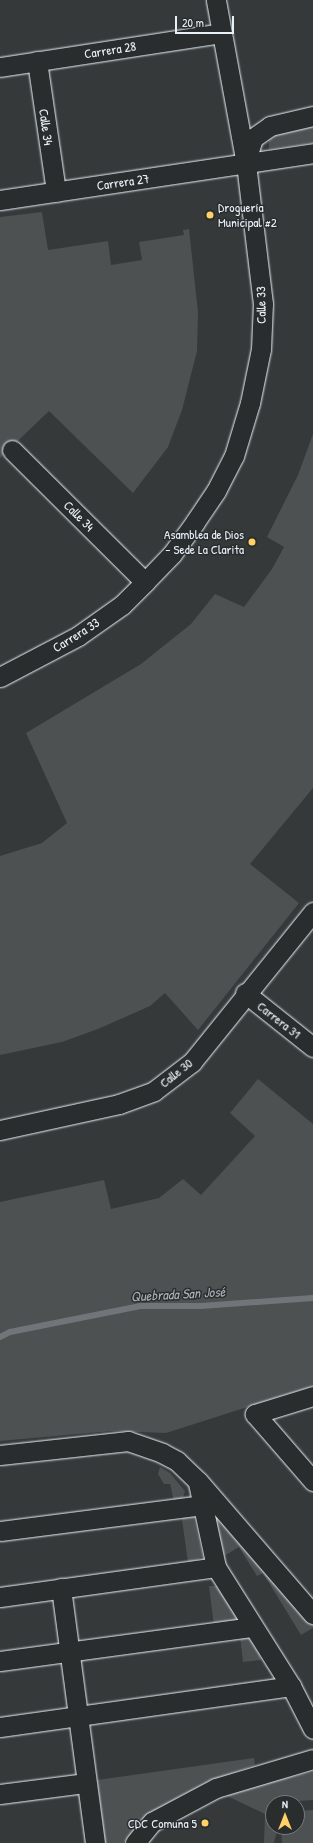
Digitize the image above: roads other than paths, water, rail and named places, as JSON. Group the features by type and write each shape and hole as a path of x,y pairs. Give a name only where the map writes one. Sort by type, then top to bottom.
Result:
{"street":[{"name":"Calle 33","path":"145,582 172,554 216,491 234,456 250,403 261,349 263,304 246,164 216,0"},
{"name":"Carrera 28","path":"0,67 221,33"},
{"name":"Calle 34","path":"37,61 56,192"},
{"path":"246,164 253,138 270,126 313,116"},
{"name":"Carrera 27","path":"0,200 313,153"},
{"name":"Calle 34","path":"12,450 145,582"},
{"name":"Carrera 33","path":"0,677 78,636 122,604 145,582"},
{"name":"Calle 30","path":"0,1130 119,1104 154,1091 192,1062 245,993 313,912"},
{"name":"Carrera 31","path":"245,993 313,1047"},
{"path":"313,1396 255,1414 313,1481"},
{"path":"0,1455 128,1441 177,1461 198,1481 313,1614"},
{"path":"198,1481 216,1567 290,1686 313,1729"},
{"path":"0,1531 203,1505"},
{"path":"0,1597 216,1567"},
{"path":"61,1588 80,1717 86,1783 95,1843"},
{"path":"0,1661 70,1650 253,1627"},
{"path":"0,1727 80,1717 290,1686"},
{"path":"135,1843 152,1822 216,1788 313,1759"},
{"path":"0,1794 86,1783"}],"waterway":[{"name":"Quebrada San José","path":"0,1337 10,1332 140,1306 201,1306 313,1298"}],"place":[{"name":"Droguería Municipal #2","path":"210,215"},
{"name":"Asamblea de Dios - Sede La Clarita","path":"252,542"},
{"name":"CDC Comuna 5","path":"205,1823"}]}
